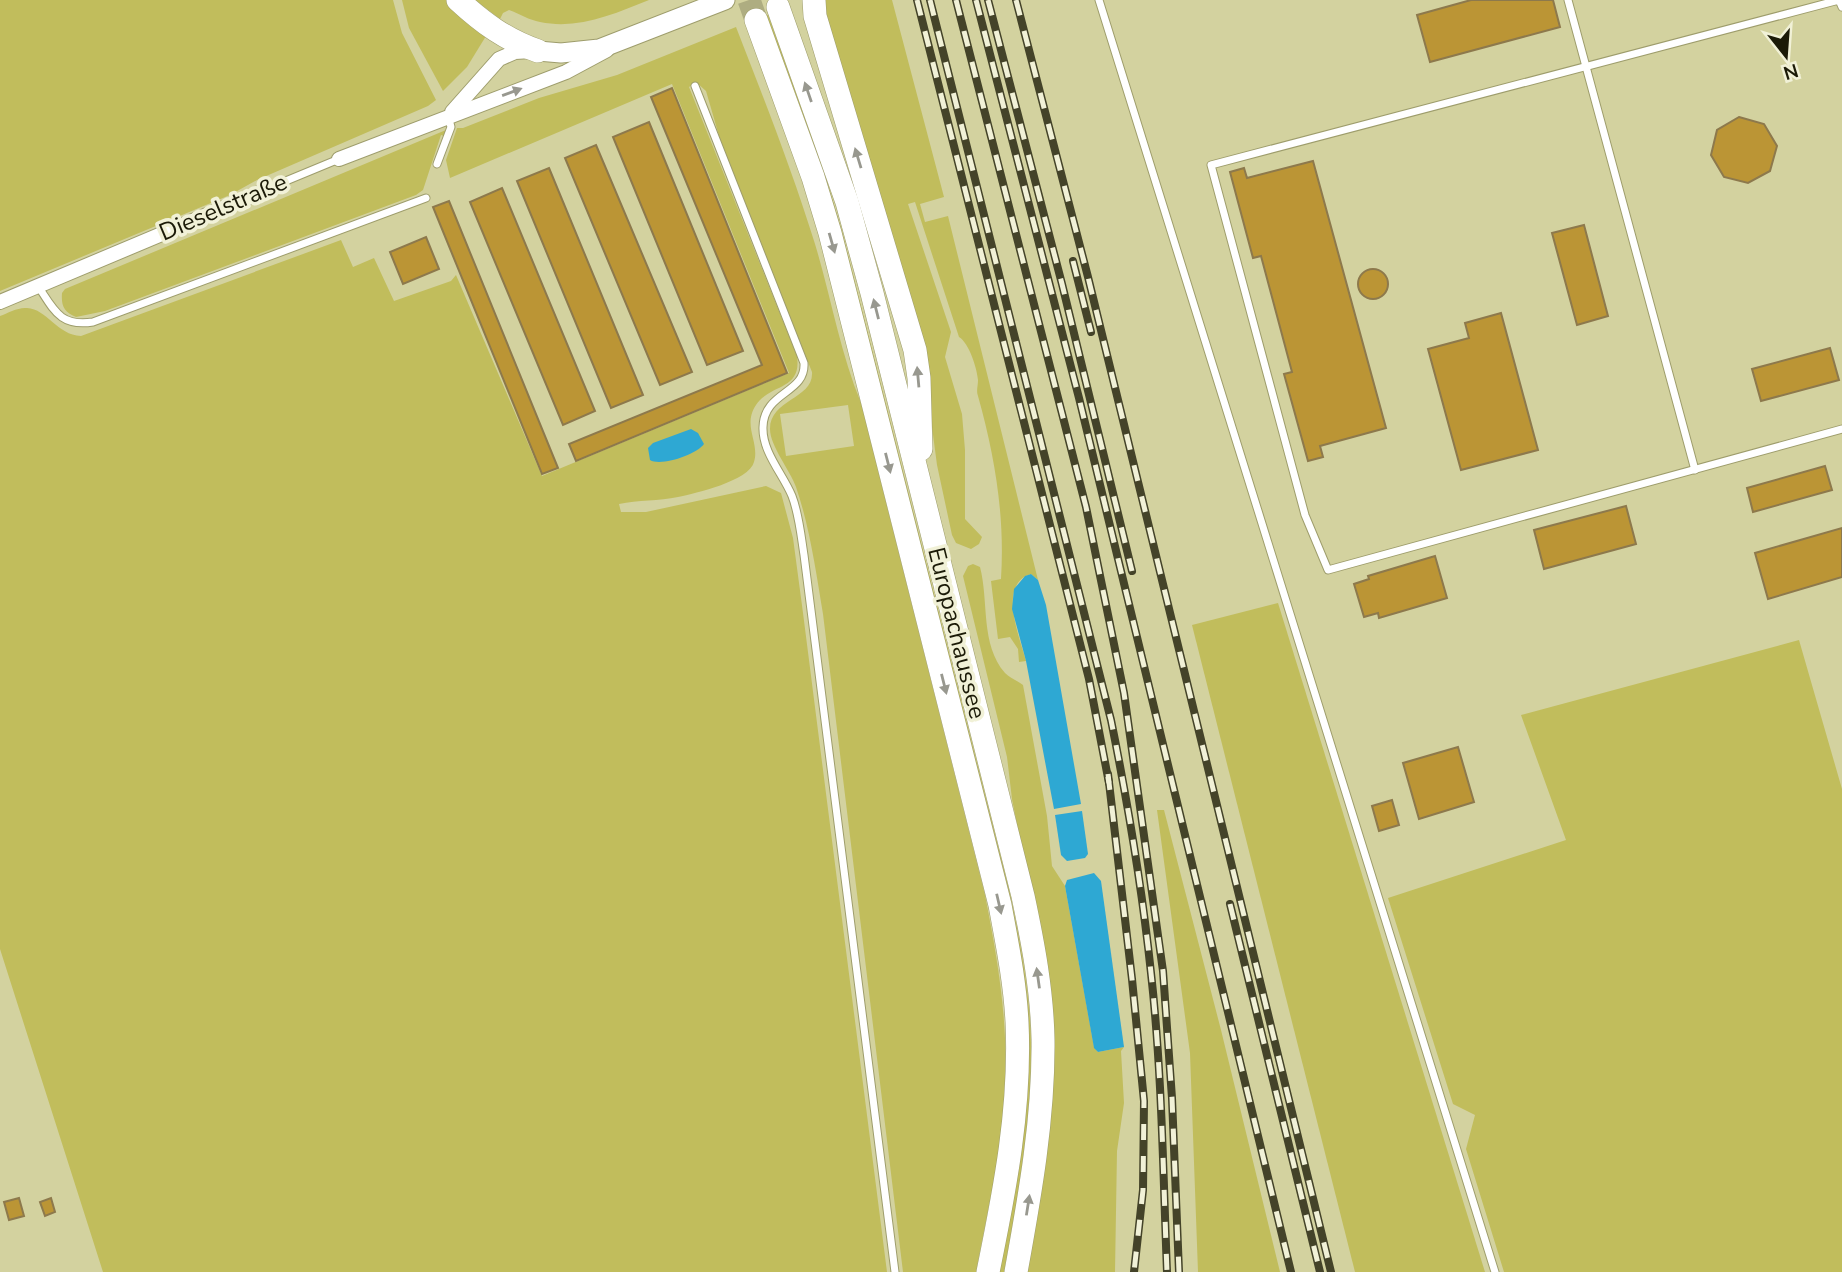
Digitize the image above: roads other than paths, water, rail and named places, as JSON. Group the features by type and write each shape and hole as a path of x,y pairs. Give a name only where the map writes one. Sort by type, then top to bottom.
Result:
{"main road":[{"path":"458,0 499,34 514,43 538,51"},
{"path":"814,0 816,16 915,350 919,378 922,494"},
{"name":"Europachaussee","path":"778,7 846,202 873,293 1023,896 1039,989 1042,1083 1037,1150 1016,1272"},
{"name":"Europachaussee","path":"756,19 813,177 848,299 1008,946 1017,1021 1017,1094 1005,1184 988,1272"}],"street":[{"name":"Dieselstraße","path":"448,116 499,59 515,52 582,52 617,44 724,0"},
{"name":"Dieselstraße","path":"339,159 566,72 617,44"},
{"name":"Dieselstraße","path":"0,302 264,191"}],"lane":[{"path":"1099,0 1494,1272"},
{"path":"1568,0 1695,470"},
{"path":"1842,7 1839,0 1211,165 1301,502 1328,570 1842,429"},
{"path":"695,86 804,363 805,373 799,383 781,394 769,406 763,426 767,447 792,498 804,555 895,1272"},
{"path":"437,164 451,127 448,116"},
{"name":"Dieselstraße","path":"264,191 339,159"},
{"path":"37,286 62,319 80,324 93,322 426,198"}],"water":[{"path":"691,429 698,433 704,444 700,448 670,461 650,460 648,448 653,443"},
{"path":"1031,574 1038,580 1046,605 1081,804 1054,809 1026,661 1012,609 1014,589 1025,576"},
{"path":"1082,811 1088,854 1085,858 1067,861 1061,855 1055,815"},
{"path":"1094,873 1101,881 1124,1047 1098,1052 1094,1048 1065,886 1067,880"}],"tunnel":[{"path":"749,0 756,20"}],"railway":[{"path":"917,0 1089,679 1109,783"},
{"path":"930,0 1111,720 1123,783 1143,909 1155,1010 1167,1272"},
{"path":"956,0 1086,507 1124,693 1163,971 1172,1098 1179,1272"},
{"path":"976,0 1079,398 1291,1272"},
{"path":"988,0 1062,284 1132,571"},
{"path":"1016,0 1088,277 1331,1272"},
{"path":"1073,261 1091,332"},
{"path":"1108,774 1144,1101 1143,1190 1134,1272"},
{"path":"1230,904 1320,1272"}]}
